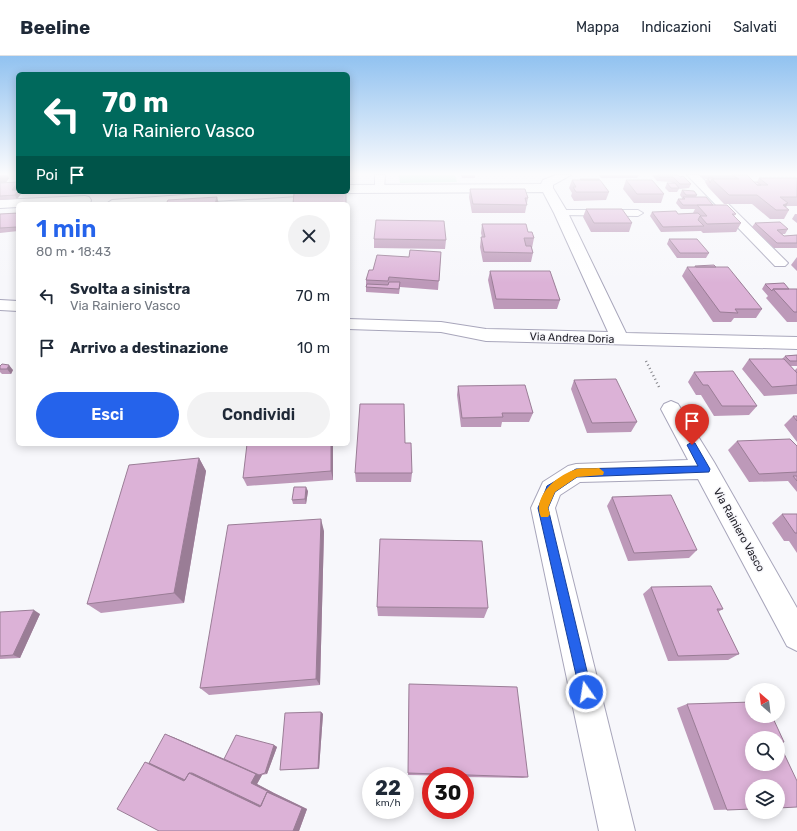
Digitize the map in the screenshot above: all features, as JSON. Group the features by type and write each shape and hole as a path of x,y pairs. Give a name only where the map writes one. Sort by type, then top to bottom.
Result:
{"street":[{"path":"728,211 780,264"},
{"path":"561,213 620,339"},
{"path":"0,305 16,306"},
{"name":"Via Andrea Doria","path":"350,324 441,327 486,335 797,343"},
{"name":"Via Rainiero Vasco","path":"670,409 706,469 797,636"},
{"path":"617,831 543,508 551,489 576,473 706,469"}],"lane":[{"path":"561,213 638,213"}],"path":[{"path":"644,357 670,409"}],"building":[{"path":"587,211 624,211 632,223 594,223"},
{"path":"676,211 678,214 698,213 701,216 698,220 704,226 663,227 652,212"},
{"path":"703,211 733,211 736,214 732,214 741,223 707,224 700,216 707,216"},
{"path":"16,213 16,227 0,228 0,214"},
{"path":"376,220 444,221 446,240 374,239"},
{"path":"780,222 788,229 777,230 784,236 797,235 797,243 777,243 755,223"},
{"path":"482,224 526,224 528,232 532,232 534,238 524,238 526,246 531,246 533,253 484,252 481,237 485,237"},
{"path":"669,239 697,239 709,253 680,253"},
{"path":"410,250 441,252 439,281 389,277 388,281 366,280 369,270 373,270 377,255 409,257"},
{"path":"714,265 716,267 695,266"},
{"path":"687,267 728,267 762,309 735,309 738,313 720,312"},
{"path":"490,271 550,271 560,300 496,299"},
{"path":"389,282 400,282 399,289 366,287 367,284 388,285"},
{"path":"784,283 789,289 773,289 772,291 765,284"},
{"path":"773,289 797,289 797,312 794,312"},
{"path":"797,355 797,361 790,361 785,356"},
{"path":"749,359 784,359 797,373 797,385 772,387"},
{"path":"2,364 9,365 7,369 0,369"},
{"path":"733,371 757,406 722,406 708,385 703,385 694,372"},
{"path":"616,379 637,422 592,423 574,380"},
{"path":"525,385 533,413 502,413 503,417 462,418 458,386"},
{"path":"360,404 404,404 405,443 411,443 412,473 355,473"},
{"path":"790,439 797,446 797,472 759,474 737,441"},
{"path":"247,446 331,446 331,471 243,478"},
{"path":"199,458 174,593 87,604 129,465"},
{"path":"294,487 306,487 305,499 292,500"},
{"path":"671,495 697,550 634,553 612,497"},
{"path":"782,514 797,514 797,533 795,533"},
{"path":"321,519 316,679 200,688 228,525"},
{"path":"380,539 482,541 488,608 377,607"},
{"path":"711,586 723,609 717,609 739,654 678,656 651,587"},
{"path":"34,610 13,655 0,656 0,612"},
{"path":"409,684 517,687 528,777 474,775 474,767 422,767 422,773 414,773 414,767 408,767"},
{"path":"745,702 745,723 775,723 779,731 745,731 745,771 785,771 785,756 797,781 797,807 785,808 785,779 745,779 745,809 727,810 687,704"},
{"path":"321,712 318,768 280,770 285,713"},
{"path":"165,734 256,774 251,783 269,792 267,792 261,806 192,773 189,773 185,780 149,763"},
{"path":"236,735 274,745 265,773 259,775 224,759"},
{"path":"145,762 184,781 189,773 260,807 267,792 302,808 293,831 159,831 117,809"}],"slow traffic":[{"path":"545,514 543,508 551,489 576,473 599,472"}],"route":[{"path":"586,692 543,508 551,489 576,473 706,469 692,445"}]}
